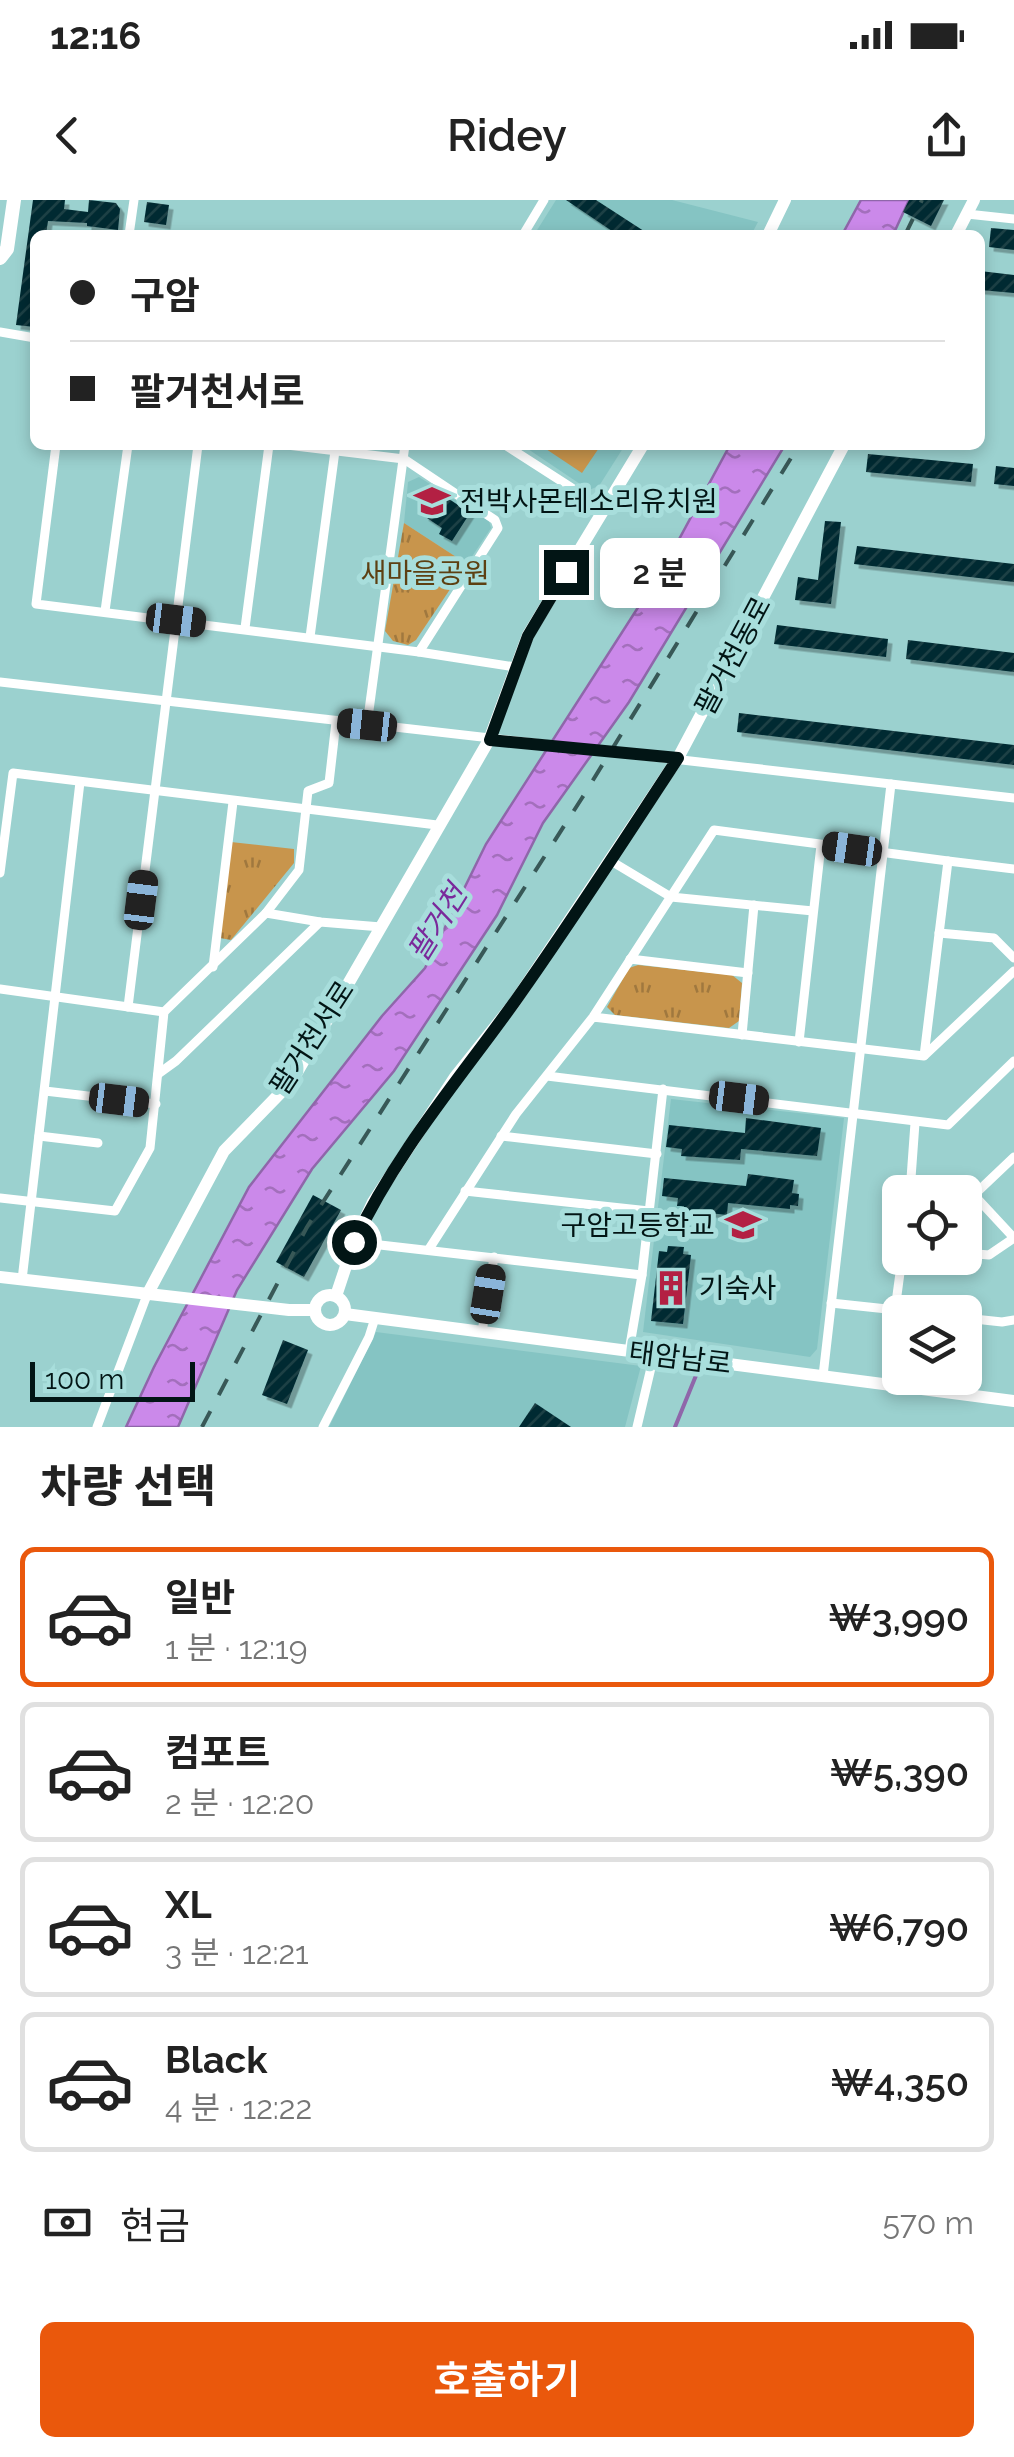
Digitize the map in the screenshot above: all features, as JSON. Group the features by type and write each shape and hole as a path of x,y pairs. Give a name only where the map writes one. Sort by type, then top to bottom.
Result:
{"main road":[{"path":"0,258 7,249 14,200"},
{"path":"770,230 785,200"},
{"path":"959,230 974,200"},
{"name":"팔거천서로","path":"153,1295 224,1151 292,1082 490,740 528,636 640,450"},
{"name":"팔거천동로","path":"336,1296 354,1242 373,1202 437,1104 514,1003 612,861 678,758 841,450"},
{"path":"0,1277 315,1310"},
{"path":"336,1296 344,1304 345,1314 331,1326 318,1320 315,1310 322,1297 336,1296"},
{"name":"태암남로","path":"345,1314 1014,1401"}],"street":[{"path":"129,230 132,200"},
{"path":"526,230 544,200"},
{"path":"967,214 1014,219"},
{"path":"0,332 30,337"},
{"path":"55,450 36,604 245,628 515,667"},
{"path":"105,611 127,450"},
{"path":"128,1008 197,450"},
{"path":"245,628 268,450"},
{"path":"326,450 404,459 495,520 498,528 419,652"},
{"path":"367,725 405,450"},
{"path":"513,450 602,508"},
{"path":"310,637 335,451"},
{"path":"0,682 1014,798"},
{"path":"0,1198 115,1211 150,1148 164,1012 266,913 299,870 308,791 329,783 336,722"},
{"path":"0,874 13,774 438,826"},
{"path":"22,1280 80,782"},
{"path":"823,1376 892,784"},
{"path":"213,967 233,802"},
{"path":"430,1249 480,1166 593,1017 714,830 1014,869"},
{"path":"799,1042 821,845"},
{"path":"612,861 671,897 813,910"},
{"path":"924,1056 948,861"},
{"path":"742,1035 754,905"},
{"path":"266,913 381,927"},
{"path":"158,1074 320,922"},
{"path":"940,933 994,938 1014,958"},
{"path":"630,959 748,973"},
{"path":"924,1056 1014,971"},
{"path":"0,990 164,1012"},
{"path":"593,1017 924,1056"},
{"path":"547,1076 948,1125 1014,1061"},
{"path":"630,1351 663,1089"},
{"path":"45,1091 156,1104"},
{"path":"911,1175 914,1123"},
{"path":"39,1136 98,1143"},
{"path":"502,1136 656,1154"},
{"path":"982,1185 1014,1157"},
{"path":"464,1191 649,1211"},
{"path":"982,1207 1014,1238 990,1256 982,1255"},
{"path":"354,1242 642,1274"},
{"path":"482,1332 494,1257"},
{"path":"97,1427 153,1295"},
{"path":"832,1303 882,1309"},
{"path":"323,1427 375,1318"},
{"path":"982,1320 1014,1320"},
{"path":"637,1427 654,1354"}],"shaded area":[{"path":"556,200 672,200 758,222 754,230 537,230"},
{"path":"529,450 622,450 599,486 589,490"},
{"name":"전박사몬테소리유치원","path":"419,477 489,521 491,528 467,564 404,523 408,482"},
{"name":"구암고등학교","path":"671,1099 844,1118 817,1349 810,1357 643,1332"},
{"path":"376,1332 641,1366 625,1427 329,1427"}],"green space":[{"path":"548,450 598,450 582,473"},
{"name":"새마을공원","path":"404,523 467,564 416,640 408,645 393,641 385,631"},
{"path":"231,842 294,849 294,863 231,940 220,938"},
{"path":"638,965 732,975 742,983 739,1021 729,1028 615,1015 607,1007 629,968"}],"water":[{"path":"861,200 909,200 895,230 845,230"},
{"path":"727,450 782,450 629,702 543,823 497,915 394,1071 312,1169 237,1290 178,1427 126,1427 249,1187 382,1016 425,968 486,844 664,567"}],"building":[{"path":"33,200 65,200 64,209 88,212 89,200 116,203 120,209 118,230 48,221 47,230 30,230 30,326 16,325"},
{"path":"566,200 596,200 642,230 611,230"},
{"path":"909,200 944,200 931,226 903,212"},
{"path":"147,202 169,205 166,225 144,222"},
{"path":"991,228 1014,230 1014,250 989,247"},
{"path":"985,272 1014,275 1014,293 985,290"},
{"path":"868,454 973,464 971,482 866,472"},
{"path":"996,466 1014,468 1014,486 994,484"},
{"path":"434,489 470,513 452,541 439,534 442,528 424,516 427,510 422,507"},
{"path":"825,521 841,522 831,604 795,600 798,577 818,580"},
{"path":"857,546 1014,564 1014,582 854,564"},
{"path":"777,625 888,639 886,657 774,644"},
{"path":"908,640 1014,653 1014,672 906,659"},
{"path":"739,713 1014,745 1014,765 737,732"},
{"path":"746,1118 821,1128 817,1156 741,1149 740,1160 681,1156 682,1149 666,1147 669,1125 745,1133"},
{"name":"구암고등학교","path":"748,1174 794,1180 792,1193 799,1194 798,1206 790,1205 790,1209 728,1203 727,1215 683,1210 684,1206 677,1206 678,1198 662,1196 664,1178 746,1186"},
{"path":"313,1195 341,1210 304,1277 276,1262"},
{"name":"기숙사","path":"668,1246 684,1247 683,1254 691,1255 683,1324 651,1321 659,1251 667,1252"},
{"path":"283,1340 308,1350 287,1404 262,1395"},
{"path":"535,1403 571,1427 519,1427"}],"waterway":[{"path":"675,1427 697,1373"}],"railway":[{"path":"907,230 922,200"},
{"path":"202,1427 307,1227 582,798 796,450"}],"place":[{"name":"전박사몬테소리유치원","path":"432,501"},
{"name":"구암고등학교","path":"743,1225"},
{"name":"기숙사","path":"671,1288"}],"route":[{"path":"354,1242 373,1202 410,1144 514,1003 678,758 490,740 528,636 566,572"}],"water label":[{"name":"팔거천","path":"437,923"}]}
